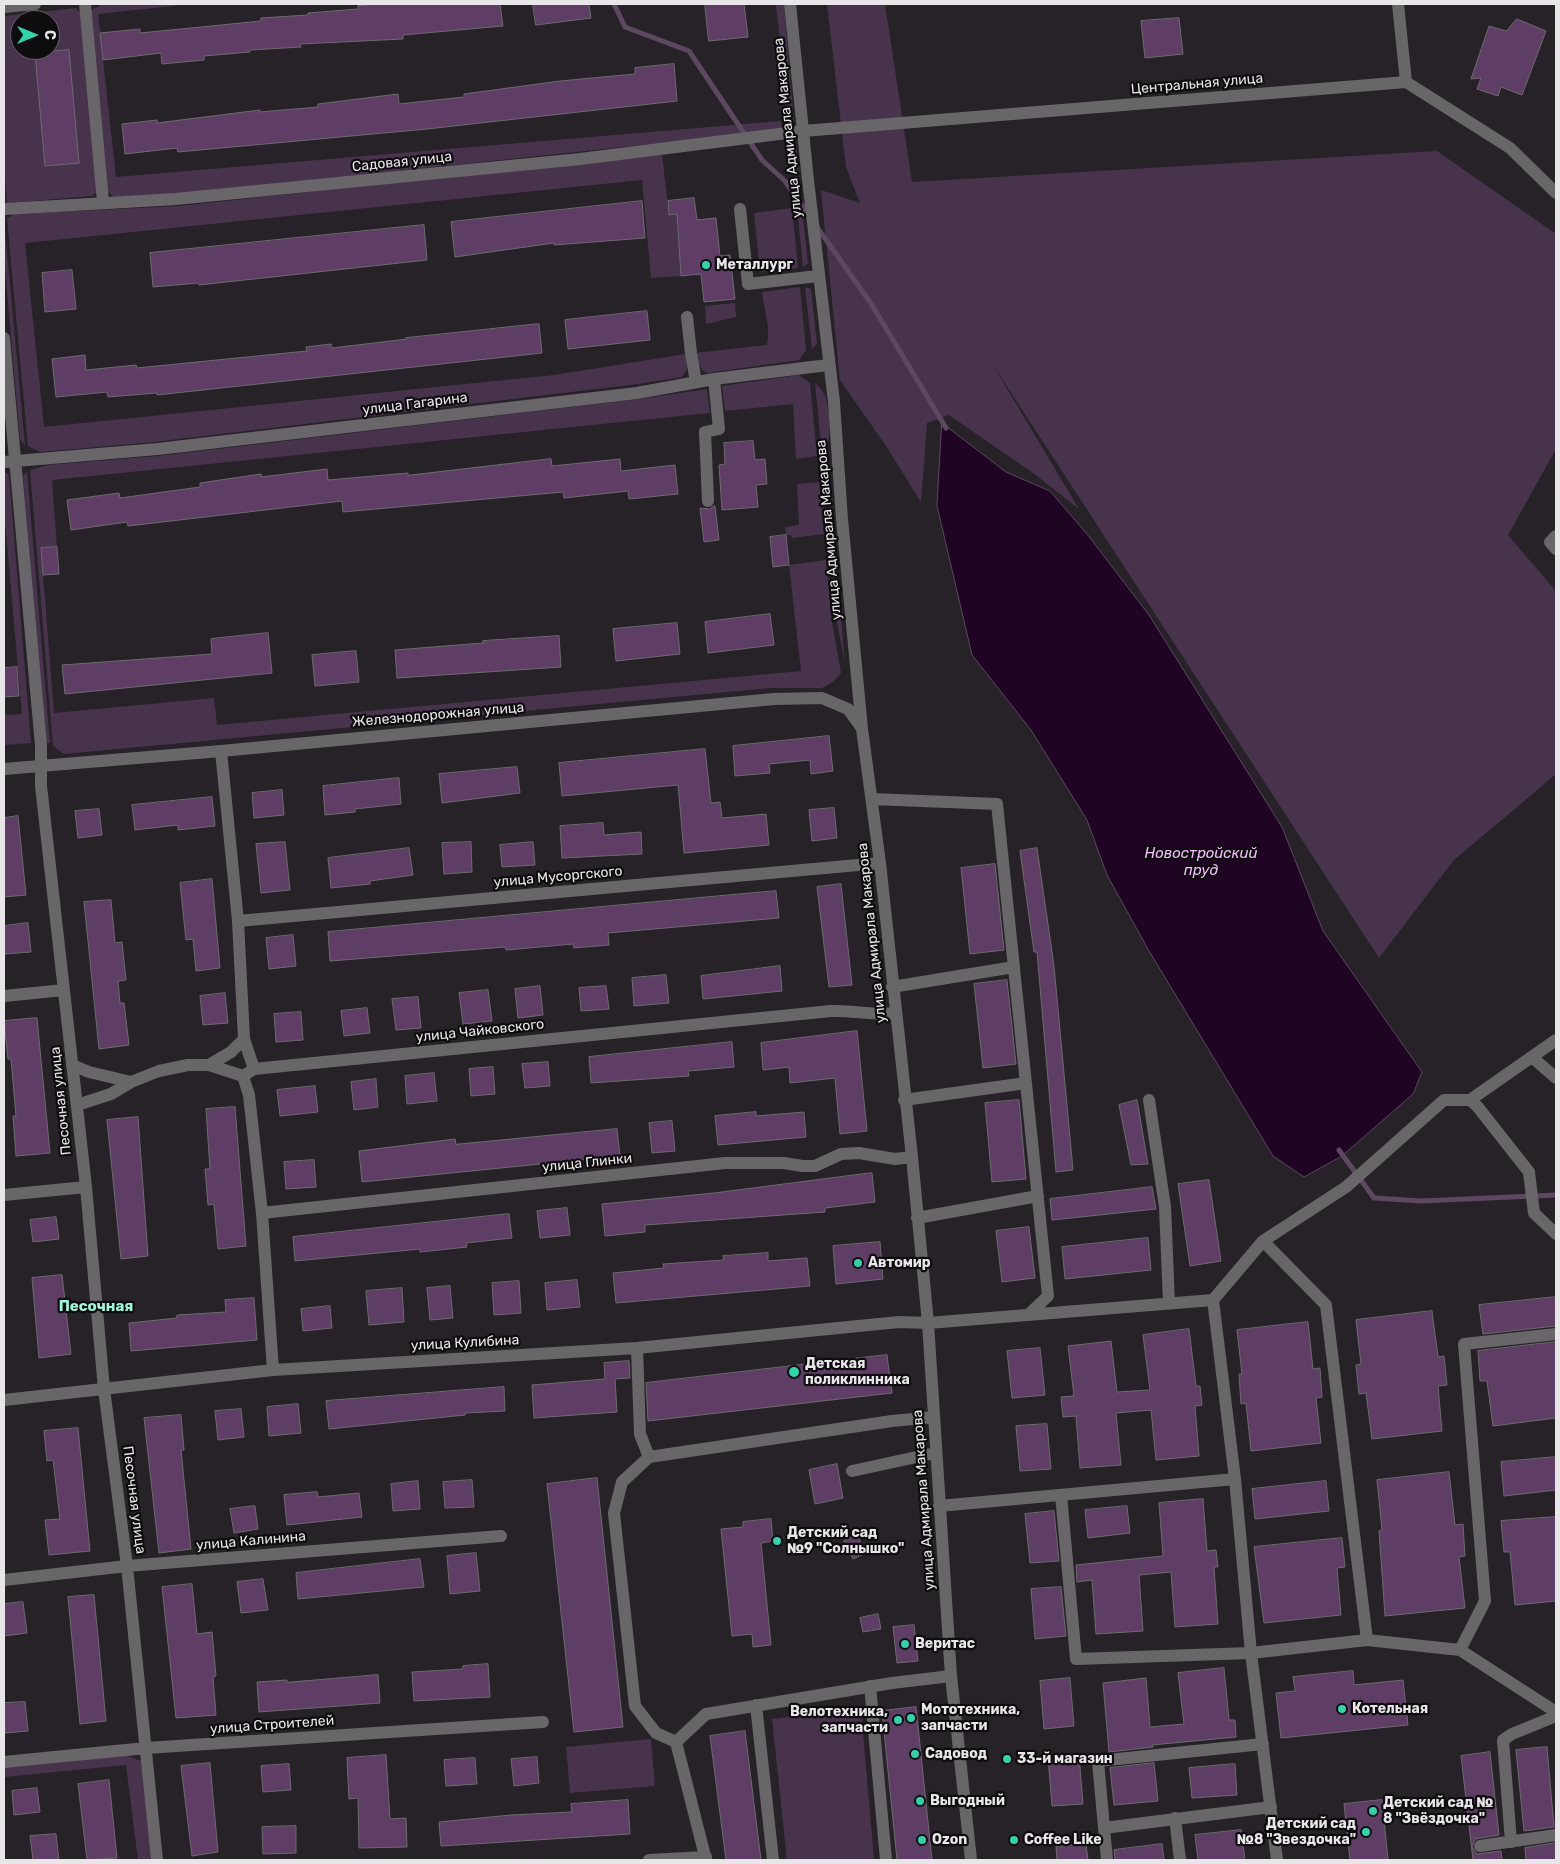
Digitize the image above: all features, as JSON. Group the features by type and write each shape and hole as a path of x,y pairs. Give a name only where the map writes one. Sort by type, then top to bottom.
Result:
{"street":[{"path":"4,7 35,4"},
{"path":"85,4 103,202"},
{"name":"улица Адмирала Макарова","path":"790,4 818,276 834,402 842,519 862,729 880,862 904,1100 912,1157 928,1324 952,1676 971,1860"},
{"path":"1398,4 1406,82 1510,148 1556,193"},
{"name":"Центральная улица","path":"803,132 1406,82"},
{"name":"Садовая улица","path":"4,209 176,199 493,168 803,132"},
{"path":"740,208 748,284 818,276"},
{"path":"687,317 696,382"},
{"name":"Песочная улица","path":"4,338 9,462 41,745 40,767 86,1187 104,1389 127,1566 157,1860"},
{"name":"улица Гагарина","path":"9,462 158,449 627,394 714,379 828,364"},
{"path":"708,501 705,432 719,430 714,379"},
{"name":"Железнодорожная улица","path":"4,769 222,751 774,699 822,698 848,709 862,729"},
{"path":"222,751 238,921 244,1039 262,1213 273,1370"},
{"path":"872,800 997,804 1048,1296 1028,1315"},
{"name":"улица Мусоргского","path":"238,921 880,862"},
{"path":"892,987 1014,967"},
{"path":"4,996 64,990"},
{"name":"улица Чайковского","path":"77,1105 111,1094 131,1082 168,1069 188,1065 209,1065 248,1072 831,1011 854,1010 880,1015 896,1013"},
{"path":"209,1065 231,1052 244,1039"},
{"path":"1277,1860 1251,1653 1235,1479 1213,1300 1263,1241 1346,1187 1444,1100 1470,1100 1533,1058 1556,1040"},
{"path":"1533,1058 1556,1078"},
{"path":"72,1065 89,1072 131,1082"},
{"path":"904,1100 1026,1083"},
{"path":"1149,1100 1165,1207 1170,1303"},
{"path":"1470,1100 1477,1106 1529,1172 1534,1212 1556,1234"},
{"name":"улица Глинки","path":"262,1213 725,1163 784,1163 815,1166 841,1154 895,1158 912,1157"},
{"path":"4,1195 86,1187"},
{"path":"917,1218 1038,1196"},
{"path":"1263,1241 1326,1305 1367,1640"},
{"name":"улица Кулибина","path":"4,1400 273,1370 637,1348 899,1322 928,1324 1213,1300"},
{"path":"1460,1650 1486,1601 1464,1344 1556,1334"},
{"path":"637,1348 640,1434 649,1457"},
{"path":"676,1742 656,1733 635,1706 614,1513 622,1482 649,1457 892,1421 934,1417"},
{"path":"852,1471 936,1453"},
{"path":"939,1506 1235,1479"},
{"path":"1061,1494 1076,1659 1251,1653 1367,1640 1460,1650 1556,1714"},
{"name":"улица Калинина","path":"4,1580 127,1566 501,1536"},
{"path":"676,1742 706,1714 870,1686 952,1676"},
{"path":"870,1686 886,1860"},
{"path":"756,1705 773,1860"},
{"path":"1511,1842 1503,1740 1556,1714"},
{"name":"улица Строителей","path":"4,1762 146,1748 542,1722"},
{"path":"649,1860 706,1859 676,1742"},
{"path":"1107,1860 1098,1761 1263,1744"},
{"path":"1104,1828 1271,1807"},
{"path":"1175,1818 1180,1860"},
{"path":"1480,1846 1556,1835"}],"shaded area":[{"path":"103,4 192,4 98,14 116,177 781,121 782,130 173,195 114,197 107,191 91,10"},
{"path":"776,4 784,4 794,124 789,128"},
{"path":"827,4 885,4 912,182 1437,151 1556,234 1556,449 1508,535 1556,591 1556,774 1453,861 1379,958 991,362 1079,509 1033,473 949,415 927,423 921,502 886,446 840,380 821,190 860,203 846,167"},
{"path":"76,8 80,13 97,192 92,196 7,203 4,163 4,16 10,15 10,60 60,60 60,10 58,10"},
{"path":"791,142 796,143 801,194 796,198"},
{"path":"662,154 669,215 677,214 681,276 651,278 642,180 25,243 44,427 554,375 686,354 687,369 682,377 638,384 154,442 40,452 28,446 7,218 15,214 179,206"},
{"path":"792,208 798,268 760,272 754,213"},
{"path":"797,208 802,210 808,263 803,267"},
{"path":"4,220 25,446 20,439 4,258"},
{"path":"800,287 806,350 799,360 707,373 702,370 694,353 767,345 768,326 762,292"},
{"path":"805,287 811,289 817,344 812,349"},
{"path":"735,303 736,317 706,324 705,306"},
{"path":"799,375 810,383 817,456 796,459 793,404 725,411 722,386"},
{"path":"815,383 822,390 825,397 829,420 828,443 822,454"},
{"path":"707,389 710,413 52,480 57,547 41,549 54,713 214,698 217,725 801,671 789,565 826,560 832,622 841,673 833,682 822,688 770,688 64,754 53,746 30,470 48,465 158,456 640,399"},
{"path":"4,471 9,475 31,743 4,745 4,715 22,714 4,510"},
{"path":"27,472 50,743 46,743 23,476"},
{"path":"819,482 824,534 792,538 791,535 786,535 785,527 799,525 797,484"},
{"path":"831,560 836,563 845,664 837,622"},
{"path":"861,1709 874,1860 787,1860 772,1719"},
{"path":"651,1739 655,1786 570,1793 566,1747"},
{"path":"125,1755 141,1761 151,1860 138,1860 126,1765 4,1777 4,1766"}],"water":[{"name":"Новостройский пруд","path":"942,423 1006,472 1050,491 1087,534 1149,615 1282,827 1323,931 1422,1072 1413,1094 1342,1156 1304,1177 1273,1156 1149,951 1107,875 1087,820 1031,730 972,655 937,506"}],"building":[{"path":"384,4 500,4 503,26 403,35 403,39 300,44 301,47 250,50 250,52 204,56 204,60 162,64 161,53 103,60 100,33 140,29 140,33 261,21 261,18 308,15 308,13 358,9 358,6"},
{"path":"533,4 589,4 591,18 536,25"},
{"path":"705,4 744,4 748,37 709,41"},
{"path":"1179,18 1183,54 1145,58 1141,21"},
{"path":"1517,19 1546,31 1522,95 1501,87 1498,96 1477,89 1481,78 1471,79 1489,26 1506,31"},
{"path":"69,50 79,163 45,166 36,60 60,60 60,51"},
{"path":"674,64 677,101 427,129 178,152 177,148 125,154 122,124 157,120 157,123 260,110 260,112 318,107 318,104 398,94 399,104 464,97 464,94 560,81 635,74 635,68"},
{"name":"Металлург","path":"694,198 697,220 716,218 720,256 730,255 735,299 704,302 701,274 681,276 677,214 669,215 668,201"},
{"path":"642,201 645,238 554,245 554,243 455,257 451,222"},
{"path":"424,225 427,260 199,285 198,283 153,287 150,253"},
{"path":"72,270 76,309 45,312 42,273"},
{"path":"647,311 650,340 568,349 565,320"},
{"path":"539,324 542,353 157,395 157,393 108,397 107,392 56,397 52,359 85,355 86,370 136,365 137,368 307,351 306,347 331,344 332,348"},
{"path":"753,441 755,460 765,459 767,484 756,485 758,507 722,510 719,465 725,464 724,443"},
{"path":"551,459 552,466 620,459 621,471 675,465 678,494 629,499 628,491 564,498 563,492 343,512 342,501 128,526 127,522 71,530 67,500 119,493 120,498 200,487 200,483 261,474 261,477 327,469 328,480 408,473 408,475"},
{"path":"715,506 719,540 704,542 700,508 709,509"},
{"path":"786,535 789,565 773,567 770,537"},
{"path":"57,547 59,574 43,575 41,548"},
{"path":"770,614 774,645 708,653 705,622"},
{"path":"677,623 680,654 616,661 613,629"},
{"path":"268,633 272,673 65,694 62,665 212,654 211,639"},
{"path":"559,636 561,667 397,678 395,650"},
{"path":"356,651 359,682 315,686 312,655"},
{"path":"17,667 19,696 4,697 4,668"},
{"path":"829,736 833,771 811,774 810,760 769,764 770,773 735,776 733,746"},
{"path":"705,749 711,803 720,802 722,818 766,814 769,845 684,853 678,785 562,796 559,763"},
{"path":"517,767 520,793 442,803 439,774"},
{"path":"399,778 401,804 355,809 355,812 325,815 323,786"},
{"path":"282,790 284,815 254,818 252,793"},
{"path":"212,797 215,826 178,830 178,825 135,830 132,805"},
{"path":"834,808 837,838 812,841 809,810"},
{"path":"99,809 102,835 78,838 75,811"},
{"path":"18,816 26,895 4,897 4,818"},
{"path":"603,823 604,835 641,832 642,854 562,858 560,826"},
{"path":"285,842 290,890 261,893 256,844"},
{"path":"471,842 472,872 444,874 442,843"},
{"path":"533,842 535,865 502,867 500,845"},
{"path":"409,848 413,875 370,881 370,884 331,888 328,858"},
{"path":"1037,848 1054,966 1073,1170 1056,1172 1037,952 1034,952 1020,851"},
{"path":"995,864 1004,950 970,954 961,868"},
{"path":"212,879 220,968 196,971 193,939 186,940 180,883"},
{"path":"841,884 852,985 829,987 817,887"},
{"path":"776,891 779,918 608,933 609,945 574,948 573,944 506,950 505,947 330,961 328,932"},
{"path":"111,900 115,943 122,942 126,980 118,981 120,1003 124,1003 129,1045 99,1049 84,902"},
{"path":"28,923 31,952 4,954 4,926"},
{"path":"293,935 296,966 269,969 266,938"},
{"path":"780,966 782,991 703,999 701,976"},
{"path":"666,975 669,1003 634,1006 632,978"},
{"path":"1007,980 1016,1064 983,1068 974,984"},
{"path":"540,986 543,1015 518,1018 515,989"},
{"path":"606,986 609,1009 581,1011 579,988"},
{"path":"488,990 492,1021 463,1024 459,993"},
{"path":"225,993 228,1023 203,1025 200,996"},
{"path":"418,997 421,1028 396,1030 392,999"},
{"path":"367,1008 370,1033 344,1036 341,1011"},
{"path":"301,1012 303,1040 276,1042 274,1014"},
{"path":"37,1018 50,1153 16,1156 13,1116 16,1116 11,1059 8,1059 4,1021"},
{"path":"857,1031 867,1131 840,1134 835,1078 790,1083 789,1067 763,1070 761,1043"},
{"path":"732,1042 734,1067 688,1071 689,1076 591,1083 589,1057"},
{"path":"548,1062 550,1086 525,1088 522,1064"},
{"path":"493,1067 495,1094 471,1096 469,1069"},
{"path":"434,1073 437,1101 407,1104 405,1076"},
{"path":"376,1079 378,1107 354,1110 351,1082"},
{"path":"315,1086 318,1112 280,1116 277,1090"},
{"path":"1019,1100 1026,1179 992,1182 985,1103"},
{"path":"1137,1100 1148,1164 1131,1165 1119,1105"},
{"path":"235,1107 246,1246 218,1249 214,1204 208,1205 205,1169 210,1169 206,1109"},
{"path":"756,1112 756,1116 804,1112 806,1137 718,1145 715,1116"},
{"path":"138,1117 148,1256 121,1259 107,1120"},
{"path":"672,1121 675,1151 652,1153 649,1123"},
{"path":"617,1129 620,1156 362,1182 359,1151 455,1139 456,1144"},
{"path":"314,1160 316,1187 286,1189 284,1162"},
{"path":"872,1173 875,1202 825,1208 825,1212 645,1225 645,1232 605,1236 602,1204 714,1193"},
{"path":"1209,1180 1221,1261 1190,1266 1178,1184"},
{"path":"1152,1187 1156,1209 1052,1220 1050,1199"},
{"path":"567,1208 570,1235 540,1238 537,1211"},
{"path":"509,1214 512,1238 466,1243 467,1247 420,1252 420,1249 295,1261 293,1237"},
{"path":"56,1217 59,1239 33,1242 30,1220"},
{"path":"1029,1227 1035,1278 1002,1282 996,1231"},
{"path":"1148,1238 1151,1270 1065,1279 1062,1247"},
{"name":"Автомир","path":"880,1242 883,1279 836,1284 833,1246"},
{"path":"768,1253 768,1261 807,1258 810,1286 616,1303 613,1273 664,1268 663,1264 724,1260 723,1256"},
{"path":"62,1275 71,1354 39,1358 32,1278"},
{"path":"577,1280 580,1307 547,1310 545,1283"},
{"path":"519,1281 521,1313 494,1315 492,1283"},
{"path":"450,1286 453,1318 430,1320 427,1288"},
{"path":"402,1288 404,1322 369,1325 366,1291"},
{"path":"1556,1297 1556,1326 1483,1334 1479,1305"},
{"path":"254,1298 257,1340 131,1351 129,1323 177,1318 177,1315 226,1312 225,1300"},
{"path":"330,1306 332,1328 303,1331 301,1309"},
{"path":"1432,1311 1438,1357 1444,1356 1447,1385 1438,1386 1442,1431 1372,1439 1366,1393 1359,1394 1356,1365 1361,1364 1356,1320"},
{"path":"1308,1322 1313,1369 1320,1368 1322,1397 1316,1398 1321,1443 1251,1451 1246,1403 1241,1404 1239,1374 1242,1374 1237,1330"},
{"path":"1189,1329 1196,1386 1200,1386 1202,1405 1195,1406 1199,1456 1156,1460 1151,1410 1116,1413 1121,1465 1080,1468 1076,1416 1063,1417 1061,1397 1074,1396 1068,1346 1111,1341 1117,1392 1150,1390 1143,1335"},
{"path":"1556,1342 1556,1418 1493,1426 1487,1381 1480,1381 1478,1351"},
{"path":"1040,1348 1045,1395 1012,1398 1007,1351"},
{"path":"887,1355 892,1393 648,1421 646,1383"},
{"path":"629,1361 630,1378 615,1379 617,1412 534,1418 532,1385 605,1379 604,1363"},
{"path":"504,1387 505,1411 465,1413 465,1415 329,1429 326,1401"},
{"path":"298,1404 301,1433 269,1436 267,1407"},
{"path":"241,1409 244,1437 218,1440 215,1411"},
{"path":"181,1415 184,1450 181,1450 191,1549 159,1553 144,1418"},
{"path":"1047,1424 1051,1469 1020,1471 1016,1426"},
{"path":"78,1428 90,1551 49,1555 45,1520 60,1519 53,1460 47,1461 44,1431"},
{"path":"1556,1457 1556,1490 1504,1496 1501,1462"},
{"path":"837,1464 843,1498 815,1504 809,1470"},
{"path":"1449,1472 1455,1525 1463,1524 1465,1556 1459,1557 1465,1608 1385,1616 1379,1531 1382,1530 1377,1480"},
{"path":"597,1478 623,1727 574,1732 547,1484"},
{"path":"472,1480 474,1507 445,1508 443,1482"},
{"path":"418,1481 420,1509 393,1511 391,1484"},
{"path":"1326,1481 1329,1511 1255,1519 1252,1489"},
{"path":"317,1492 318,1497 359,1493 362,1517 287,1525 284,1495"},
{"path":"1203,1499 1207,1551 1216,1550 1218,1567 1214,1567 1218,1624 1175,1627 1171,1572 1139,1575 1143,1631 1096,1634 1092,1580 1077,1582 1076,1565 1163,1556 1159,1503"},
{"path":"255,1506 258,1529 234,1533 230,1509"},
{"path":"1127,1506 1130,1533 1088,1538 1085,1510"},
{"path":"1054,1511 1059,1561 1030,1563 1025,1514"},
{"path":"1556,1517 1556,1601 1515,1605 1510,1552 1504,1552 1501,1521"},
{"name":"Детский сад №9 \"Солнышко\"","path":"771,1519 773,1541 761,1543 771,1645 753,1647 752,1634 732,1636 721,1529 743,1527 743,1522"},
{"path":"857,1535 866,1553 853,1559 844,1541"},
{"path":"1342,1538 1345,1567 1337,1568 1341,1615 1264,1623 1254,1547"},
{"path":"476,1553 480,1591 450,1594 447,1556"},
{"path":"420,1559 424,1587 298,1599 296,1573"},
{"path":"263,1579 268,1610 241,1613 237,1582"},
{"path":"192,1584 197,1634 212,1632 216,1676 213,1677 216,1715 176,1718 162,1587"},
{"path":"1061,1587 1066,1636 1035,1639 1031,1589"},
{"path":"94,1595 106,1721 80,1724 68,1597"},
{"path":"23,1602 27,1633 4,1636 4,1604"},
{"path":"878,1614 881,1629 863,1632 860,1618"},
{"path":"914,1625 918,1661 897,1663 893,1627"},
{"path":"488,1664 490,1697 414,1701 412,1672 463,1669 463,1666"},
{"path":"1224,1668 1229,1720 1235,1720 1236,1737 1152,1745 1153,1747 1109,1752 1103,1683 1146,1678 1150,1727 1184,1724 1178,1673"},
{"name":"Котельная","path":"1353,1671 1354,1685 1403,1680 1408,1725 1281,1738 1276,1693 1295,1691 1293,1677"},
{"path":"378,1675 380,1703 259,1712 257,1682 287,1680 287,1682"},
{"path":"1070,1678 1074,1726 1044,1729 1040,1681"},
{"path":"25,1702 28,1731 5,1733 4,1703"},
{"path":"916,1707 932,1860 897,1860 882,1711"},
{"path":"745,1731 761,1860 726,1860 710,1736"},
{"path":"1547,1747 1554,1827 1524,1831 1516,1750"},
{"path":"1490,1752 1499,1835 1475,1839 1472,1847 1477,1854 1501,1851 1502,1860 1473,1860 1461,1756"},
{"path":"386,1755 390,1819 406,1818 407,1847 359,1848 358,1798 349,1799 347,1758"},
{"path":"1079,1755 1083,1804 1052,1806 1048,1757"},
{"path":"537,1757 539,1783 514,1786 511,1759"},
{"path":"475,1758 477,1784 446,1786 444,1760"},
{"path":"210,1763 218,1852 192,1856 181,1766"},
{"path":"1154,1763 1158,1801 1114,1805 1110,1768"},
{"path":"289,1764 291,1790 263,1792 261,1766"},
{"path":"1235,1764 1237,1795 1192,1798 1189,1768"},
{"path":"109,1780 117,1858 87,1860 78,1784"},
{"path":"37,1788 40,1812 14,1815 12,1791"},
{"path":"628,1800 630,1834 441,1846 439,1822 511,1815 572,1812 571,1804"},
{"name":"Детский сад №8 \"Звездочка\"","path":"1382,1800 1388,1860 1350,1860 1344,1804"},
{"path":"296,1826 296,1853 263,1854 262,1827"},
{"path":"1241,1830 1245,1860 1198,1860 1195,1835"},
{"path":"56,1834 59,1860 33,1860 30,1836"},
{"path":"1556,1843 1556,1860 1526,1860 1525,1848"},
{"path":"1086,1844 1088,1860 1057,1860 1056,1847"},
{"path":"1162,1844 1164,1860 1115,1860 1114,1850"}],"waterway":[{"path":"614,4 625,27 689,51 762,160 785,181 808,214"},
{"path":"817,227 872,305 946,428"},
{"path":"1339,1150 1374,1198 1421,1201 1556,1195"}],"place":[{"name":"Металлург","path":"706,265"},
{"name":"Автомир","path":"858,1263"},
{"name":"Детская поликлинника","path":"794,1372"},
{"name":"Детский сад №9 \"Солнышко\"","path":"777,1541"},
{"name":"Веритас","path":"905,1644"},
{"name":"Котельная","path":"1342,1709"},
{"name":"Мототехника, запчасти","path":"911,1718"},
{"name":"Велотехника, запчасти","path":"898,1720"},
{"name":"Садовод","path":"915,1754"},
{"name":"33-й магазин","path":"1007,1759"},
{"name":"Выгодный","path":"920,1801"},
{"name":"Детский сад № 8 \"Звёздочка\"","path":"1373,1811"},
{"name":"Детский сад №8 \"Звездочка\"","path":"1366,1832"},
{"name":"Ozon","path":"922,1840"},
{"name":"Coffee Like","path":"1014,1840"}],"district":[{"name":"Песочная","path":"96,1307"}]}
